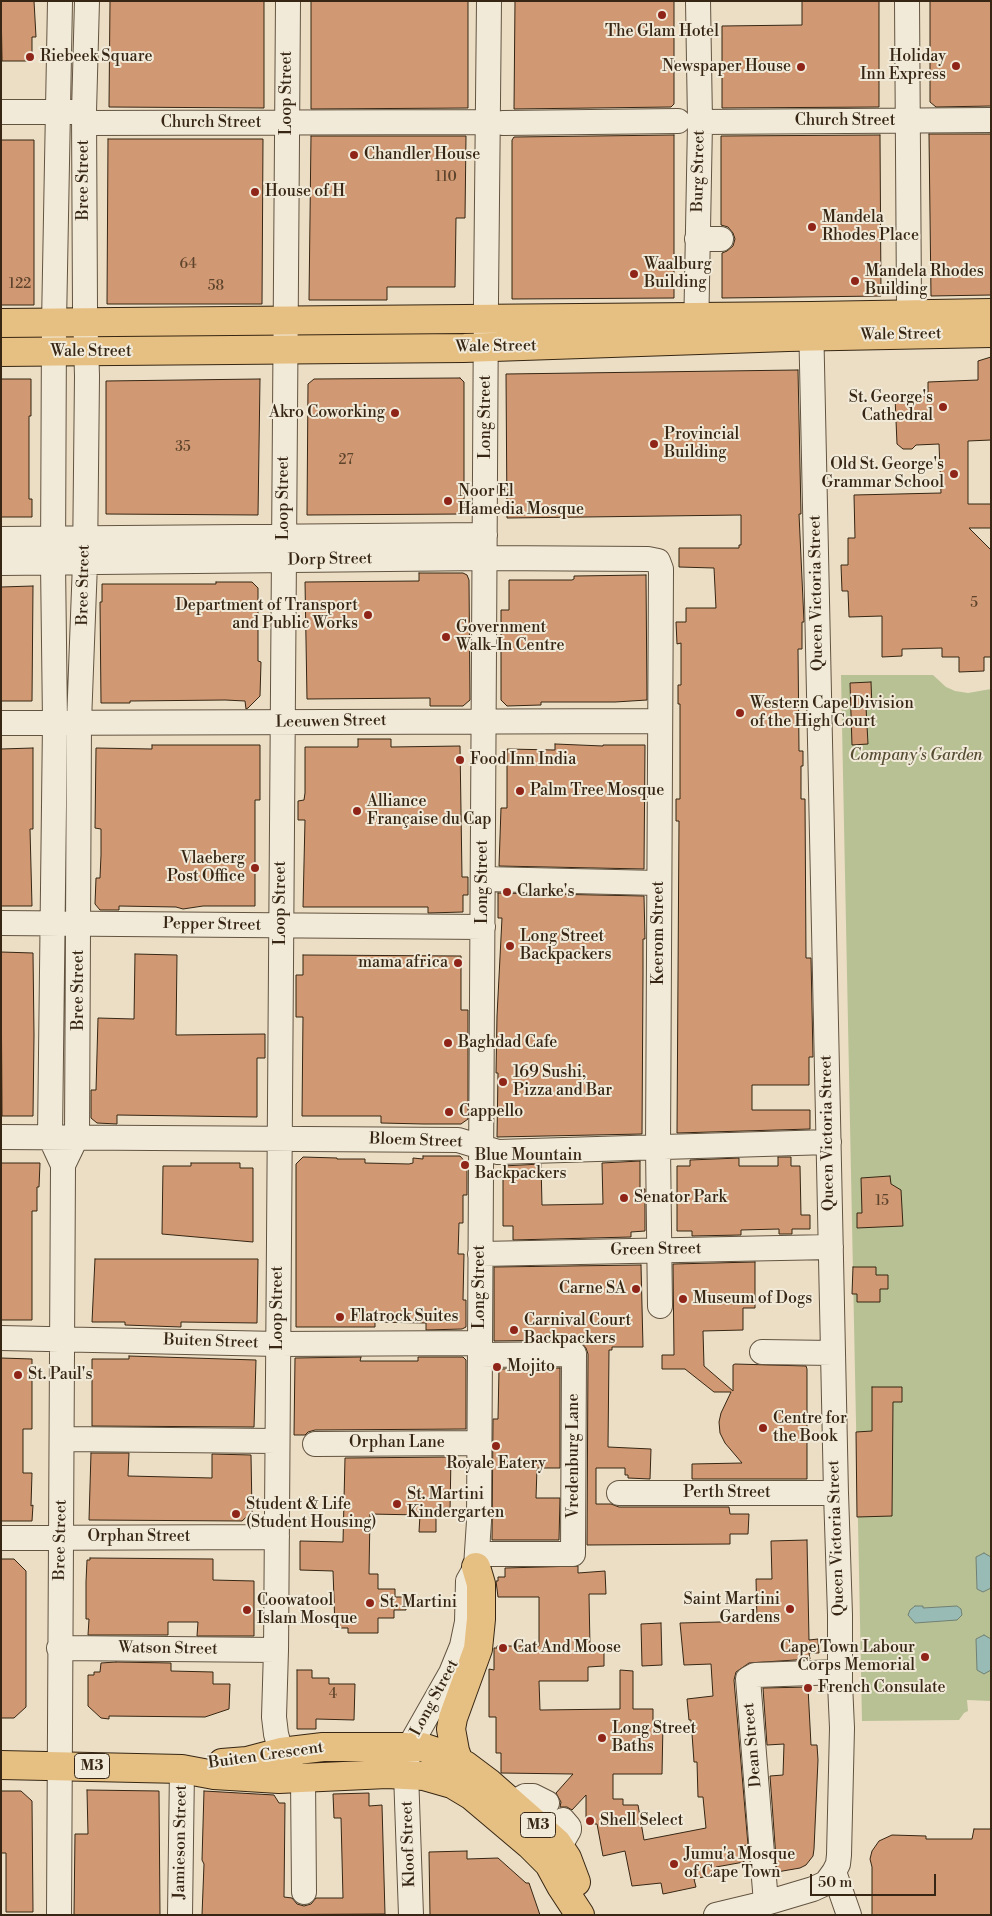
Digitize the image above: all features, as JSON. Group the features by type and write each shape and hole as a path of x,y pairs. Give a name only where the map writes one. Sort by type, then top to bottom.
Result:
{"main road":[{"name":"Wale Street","path":"1,352 486,348 696,329 811,326 991,313"},
{"name":"Wale Street","path":"1,323 486,319 696,329"},
{"name":"Wale Street","path":"811,326 991,333"},
{"path":"459,1762 451,1728 478,1649 481,1620 481,1584 476,1560"},
{"name":"Buiten Crescent","path":"182,1769 247,1761 281,1752 323,1747 408,1760"},
{"name":"M3","path":"506,1810 489,1783 459,1762 422,1747 408,1760 424,1776 452,1784 472,1796 506,1810 554,1839 567,1858 576,1882 580,1914"},
{"name":"Buiten Crescent","path":"1,1765 182,1769 214,1775 279,1779 313,1778 408,1760"}],"street":[{"name":"Bree Street","path":"59,1915 63,1166 50,1137 55,722 53,563 54,324 60,1"},
{"name":"Bree Street","path":"63,1166 77,1136 80,722 85,563 87,352 84,118 87,1"},
{"name":"Loop Street","path":"288,1 277,1537 274,1718 281,1752 291,1767 313,1778"},
{"name":"Long Street","path":"408,1760 451,1673 462,1646 467,1622 468,1581 476,1560 479,1521 486,319 495,123 489,1"},
{"name":"Burg Street","path":"696,329 697,239 689,121 698,1"},
{"path":"907,1 909,305"},
{"name":"Church Street","path":"1,112 58,112 84,118 287,122 495,123 991,120"},
{"path":"697,239 722,239"},
{"name":"Queen Victoria Street","path":"811,326 842,1728 839,1855 838,1864 834,1872"},
{"name":"Dorp Street","path":"1,539 485,535"},
{"name":"Dorp Street","path":"1,563 485,558 648,559 658,561"},
{"name":"Keerom Street","path":"658,561 661,569 658,1148 661,1249 660,1306"},
{"name":"Leeuwen Street","path":"1,723 660,721"},
{"path":"484,879 659,883"},
{"name":"Pepper Street","path":"1,923 53,930"},
{"name":"Pepper Street","path":"1,936 53,930 483,932"},
{"name":"Bloem Street","path":"1,1137 458,1140 498,1152 829,1142"},
{"name":"Green Street","path":"480,1254 831,1247"},
{"name":"Buiten Street","path":"1,1338 480,1349"},
{"name":"Vredenburg Lane","path":"476,1560 573,1554 574,1354 480,1349"},
{"path":"762,1352 833,1353"},
{"path":"62,1439 277,1441"},
{"name":"Orphan Lane","path":"314,1444 478,1443"},
{"name":"Perth Street","path":"619,1493 836,1493"},
{"name":"Orphan Street","path":"1,1538 277,1537"},
{"name":"Watson Street","path":"60,1648 276,1650"},
{"name":"Dean Street","path":"766,1903 748,1679 755,1676 840,1672"},
{"name":"Kloof Street","path":"408,1760 412,1915"},
{"name":"Jamieson Street","path":"180,1915 182,1769"},
{"path":"304,1892 313,1778"},
{"path":"506,1810 526,1796 533,1796 547,1803"},
{"path":"716,1915 813,1889 826,1882 834,1872"},
{"path":"834,1872 849,1915"}],"green space":[{"name":"Company's Garden","path":"841,675 933,675 946,687 955,691 968,693 991,689 991,1701 967,1700 968,1711 959,1720 862,1721"}],"water":[{"path":"984,1553 991,1557 991,1588 983,1592 977,1589 976,1557"},
{"path":"915,1606 923,1606 923,1608 957,1606 961,1609 962,1615 957,1620 915,1623 908,1615"},
{"path":"984,1635 991,1639 991,1670 984,1674 977,1670 976,1639"}],"building":[{"path":"1,1 34,1 36,37 32,37 32,61 2,61"},
{"path":"110,1 264,1 264,108 109,107"},
{"path":"311,1 468,1 468,108 311,109"},
{"path":"515,1 674,1 674,104 671,107 514,109"},
{"name":"Newspaper House","path":"802,1 879,1 879,107 722,108 722,26 802,25"},
{"path":"930,1 991,1 991,106 936,107 930,102"},
{"path":"929,134 991,134 991,295 931,296"},
{"path":"674,135 674,298 512,299 512,140 514,137"},
{"path":"880,135 881,296 722,298 722,253 733,246 735,239 728,227 721,225 721,136"},
{"path":"311,136 466,136 465,218 456,218 455,287 387,287 387,300 309,300"},
{"path":"108,139 263,139 262,304 107,304"},
{"path":"1,140 34,140 34,305 1,305"},
{"path":"991,357 991,440 968,441 968,504 991,504 991,528 969,528 991,550 991,657 984,657 984,671 959,672 959,657 942,657 942,648 902,649 902,656 882,657 882,616 849,617 848,591 842,591 841,565 848,565 848,538 855,538 854,495 941,493 939,444 916,445 912,449 903,449 897,444 895,397 928,396 928,382 978,380 978,361"},
{"path":"798,370 801,514 799,514 804,622 802,622 802,649 798,649 799,751 803,751 801,799 805,799 806,958 811,958 813,1057 809,1057 809,1085 752,1085 752,1110 810,1110 810,1129 677,1133 679,821 676,821 676,799 680,799 680,704 678,704 678,685 681,685 681,643 677,644 676,622 686,622 686,608 716,608 714,568 679,567 679,548 739,548 739,545 741,545 741,515 507,518 506,374"},
{"path":"460,378 464,382 464,514 307,515 308,384 314,379"},
{"path":"1,379 31,379 29,499 32,499 32,517 1,517"},
{"path":"260,379 258,515 106,514 106,381"},
{"path":"419,573 463,573 467,575 469,580 470,700 463,706 430,706 430,698 307,699 305,582 419,581"},
{"path":"646,575 647,700 541,702 541,705 507,706 501,700 501,610 509,610 509,580 572,580 574,576"},
{"path":"216,582 252,582 258,588 258,661 261,662 260,696 246,709 245,701 225,700 101,703 100,602 102,602 102,584 216,584"},
{"path":"33,586 32,701 1,701 1,587"},
{"path":"871,682 872,707 866,707 868,744 852,745 850,683"},
{"path":"358,739 391,739 391,747 460,746 462,877 468,877 468,895 463,895 463,912 428,913 428,907 303,907 305,820 298,820 298,801 304,800 305,793 305,747 358,747"},
{"path":"555,744 645,745 644,869 499,866 501,808 507,808 507,749 555,750"},
{"path":"152,745 260,745 260,800 255,800 255,906 203,906 183,909 176,907 119,906 119,910 100,910 95,904 96,878 100,878 101,855 101,829 95,828 96,748 152,749"},
{"path":"33,748 33,829 30,829 32,906 1,906 1,749"},
{"path":"498,893 644,896 642,1134 497,1137 497,1016 502,918 498,918"},
{"path":"1,952 33,953 33,1116 2,1116"},
{"path":"135,954 177,955 176,1035 265,1034 265,1058 257,1058 257,1117 117,1115 117,1124 97,1123 91,1118 91,1090 96,1090 98,1018 134,1019"},
{"path":"303,955 461,956 461,1010 468,1010 468,1119 461,1124 424,1124 381,1123 381,1116 302,1116 303,1017 296,1017 296,975 303,975"},
{"path":"423,1156 460,1156 467,1164 467,1195 463,1195 463,1223 459,1223 458,1254 464,1254 463,1300 466,1300 466,1327 462,1329 426,1330 426,1323 375,1322 375,1327 296,1327 296,1164 303,1157 365,1159 365,1163 409,1164 413,1163 413,1158 423,1159"},
{"path":"778,1157 791,1157 791,1166 800,1166 801,1215 810,1215 810,1229 792,1229 792,1234 779,1234 779,1229 741,1230 741,1235 692,1236 692,1231 677,1231 677,1166 690,1166 690,1160 739,1158 739,1166 778,1166"},
{"path":"640,1161 640,1189 645,1189 645,1231 631,1232 631,1237 513,1240 513,1226 503,1226 503,1166 541,1164 542,1205 603,1204 602,1163"},
{"path":"1,1163 40,1163 37,1211 32,1211 32,1320 1,1320"},
{"path":"191,1163 240,1163 240,1168 253,1168 253,1242 162,1234 163,1166 191,1166"},
{"path":"890,1176 891,1184 901,1190 903,1226 857,1228 857,1213 862,1213 861,1178"},
{"path":"95,1259 258,1259 257,1323 181,1322 181,1327 125,1325 125,1322 92,1322"},
{"path":"755,1262 755,1308 743,1308 743,1330 703,1331 704,1366 733,1391 733,1365 735,1364 806,1366 807,1479 692,1479 692,1464 742,1463 725,1443 720,1433 719,1422 721,1413 731,1392 714,1392 685,1369 662,1369 662,1355 674,1355 673,1264"},
{"path":"641,1265 643,1347 612,1347 612,1350 609,1350 608,1447 651,1449 650,1479 628,1478 628,1475 625,1475 625,1468 596,1468 596,1504 611,1504 619,1507 729,1507 730,1514 749,1514 748,1534 730,1534 730,1544 587,1545 588,1354 586,1348 581,1342 574,1340 494,1341 494,1267"},
{"path":"853,1267 876,1267 876,1275 888,1275 888,1289 880,1289 880,1302 857,1302 857,1294 852,1294"},
{"path":"129,1356 256,1360 254,1427 92,1426 92,1359 129,1359"},
{"path":"361,1357 360,1361 418,1361 418,1357 463,1357 466,1360 466,1429 315,1430 305,1435 294,1435 295,1358"},
{"path":"1,1358 32,1359 32,1429 23,1429 23,1473 32,1473 32,1521 1,1521"},
{"path":"560,1368 560,1468 537,1468 536,1498 560,1498 559,1540 492,1540 493,1419 498,1419 499,1369"},
{"path":"872,1387 902,1387 902,1402 893,1402 892,1516 857,1517 856,1432 872,1431"},
{"path":"91,1453 129,1453 128,1476 212,1478 212,1454 251,1455 252,1512 242,1521 89,1520"},
{"name":"St. Martini Kindergarten","path":"451,1457 450,1511 436,1511 436,1532 419,1532 420,1515 370,1514 369,1574 378,1574 378,1589 395,1589 395,1597 406,1597 406,1610 394,1610 394,1618 378,1618 378,1633 348,1633 348,1628 335,1628 333,1571 300,1570 300,1541 343,1542 345,1458"},
{"path":"807,1540 809,1640 818,1639 819,1653 809,1653 810,1659 749,1663 736,1672 734,1680 748,1845 741,1846 744,1862 716,1867 717,1874 694,1879 696,1887 663,1894 661,1883 632,1886 625,1851 603,1856 597,1824 586,1824 586,1795 572,1810 567,1807 560,1807 561,1802 556,1793 573,1774 501,1773 501,1753 496,1753 496,1717 489,1717 489,1669 494,1670 494,1648 497,1648 497,1646 539,1646 539,1597 498,1597 496,1581 498,1581 498,1577 505,1577 505,1568 578,1566 578,1573 605,1571 606,1594 589,1594 590,1648 604,1648 604,1666 588,1667 588,1681 539,1681 540,1710 620,1709 620,1670 633,1671 633,1709 653,1709 653,1724 663,1723 662,1774 613,1774 613,1799 623,1799 623,1805 638,1805 644,1840 706,1828 703,1797 698,1797 697,1762 694,1762 691,1720 689,1720 687,1699 713,1696 711,1664 684,1665 680,1623 757,1621 756,1579 772,1579 771,1541"},
{"path":"90,1558 213,1559 213,1580 254,1581 254,1636 197,1636 198,1622 168,1622 168,1635 88,1635 89,1619 86,1619 86,1582 87,1560 90,1560"},
{"path":"1,1559 14,1559 26,1571 26,1707 14,1718 1,1718"},
{"path":"661,1623 662,1665 642,1666 641,1624"},
{"path":"101,1663 171,1663 171,1671 213,1672 213,1684 230,1684 229,1709 205,1717 109,1716 109,1719 101,1718 88,1706 88,1675 100,1672"},
{"path":"297,1670 312,1670 312,1678 329,1678 329,1684 355,1684 354,1720 316,1719 316,1729 297,1729"},
{"path":"810,1687 808,1688 811,1745 817,1745 818,1760 813,1856 806,1865 800,1868 777,1872 770,1776 783,1775 784,1744 767,1745 763,1688"},
{"path":"87,1790 159,1791 160,1915 74,1915 75,1834 88,1834"},
{"path":"1,1791 21,1791 32,1801 33,1912 6,1912 6,1853 1,1853"},
{"path":"204,1791 274,1795 279,1803 285,1803 284,1897 292,1898 297,1904 304,1906 311,1904 316,1898 343,1898 341,1818 334,1818 333,1794 369,1793 369,1806 382,1805 385,1914 202,1915"},
{"path":"974,1829 991,1829 991,1915 872,1915 872,1867 870,1859 872,1851 879,1841 892,1835 926,1836 926,1839 972,1839"},
{"path":"467,1851 467,1859 498,1858 526,1883 529,1883 540,1915 430,1915 429,1852"}],"place":[{"name":"The Glam Hotel","path":"662,15"},
{"name":"Riebeek Square","path":"30,57"},
{"name":"Holiday Inn Express","path":"956,66"},
{"name":"Newspaper House","path":"801,67"},
{"name":"Chandler House","path":"354,155"},
{"name":"House of H","path":"255,192"},
{"name":"Mandela Rhodes Place","path":"812,227"},
{"name":"Waalburg Building","path":"634,274"},
{"name":"Mandela Rhodes Building","path":"855,281"},
{"name":"St. George's Cathedral","path":"943,407"},
{"name":"Akro Coworking","path":"395,413"},
{"name":"Provincial Building","path":"654,444"},
{"name":"Old St. George's Grammar School","path":"954,474"},
{"name":"Noor El Hamedia Mosque","path":"448,501"},
{"name":"Department of Transport and Public Works","path":"368,615"},
{"name":"Government Walk-In Centre","path":"446,637"},
{"name":"Western Cape Division of the High Court","path":"740,713"},
{"name":"Food Inn India","path":"460,760"},
{"name":"Palm Tree Mosque","path":"520,791"},
{"name":"Alliance Française du Cap","path":"357,811"},
{"name":"Vlaeberg Post Office","path":"255,868"},
{"name":"Clarke's","path":"507,892"},
{"name":"Long Street Backpackers","path":"510,946"},
{"name":"mama africa","path":"458,963"},
{"name":"Baghdad Cafe","path":"448,1043"},
{"name":"169 Sushi, Pizza and Bar","path":"503,1082"},
{"name":"Cappello","path":"449,1112"},
{"name":"Blue Mountain Backpackers","path":"465,1165"},
{"name":"Senator Park","path":"624,1198"},
{"name":"Carne SA","path":"636,1289"},
{"name":"Museum of Dogs","path":"683,1299"},
{"name":"Flatrock Suites","path":"340,1317"},
{"name":"Carnival Court Backpackers","path":"514,1330"},
{"name":"Mojito","path":"497,1367"},
{"name":"St. Paul's","path":"18,1375"},
{"name":"Centre for the Book","path":"763,1428"},
{"name":"Royale Eatery","path":"496,1446"},
{"name":"St. Martini Kindergarten","path":"397,1504"},
{"name":"Student & Life (Student Housing)","path":"236,1514"},
{"name":"St. Martini","path":"370,1603"},
{"name":"Saint Martini Gardens","path":"790,1609"},
{"name":"Coowatool Islam Mosque","path":"247,1610"},
{"name":"Cat And Moose","path":"503,1648"},
{"name":"Cape Town Labour Corps Memorial","path":"925,1657"},
{"name":"French Consulate","path":"808,1688"},
{"name":"Long Street Baths","path":"602,1738"},
{"name":"Shell Select","path":"590,1821"},
{"name":"Jumu'a Mosque of Cape Town","path":"674,1864"}]}
